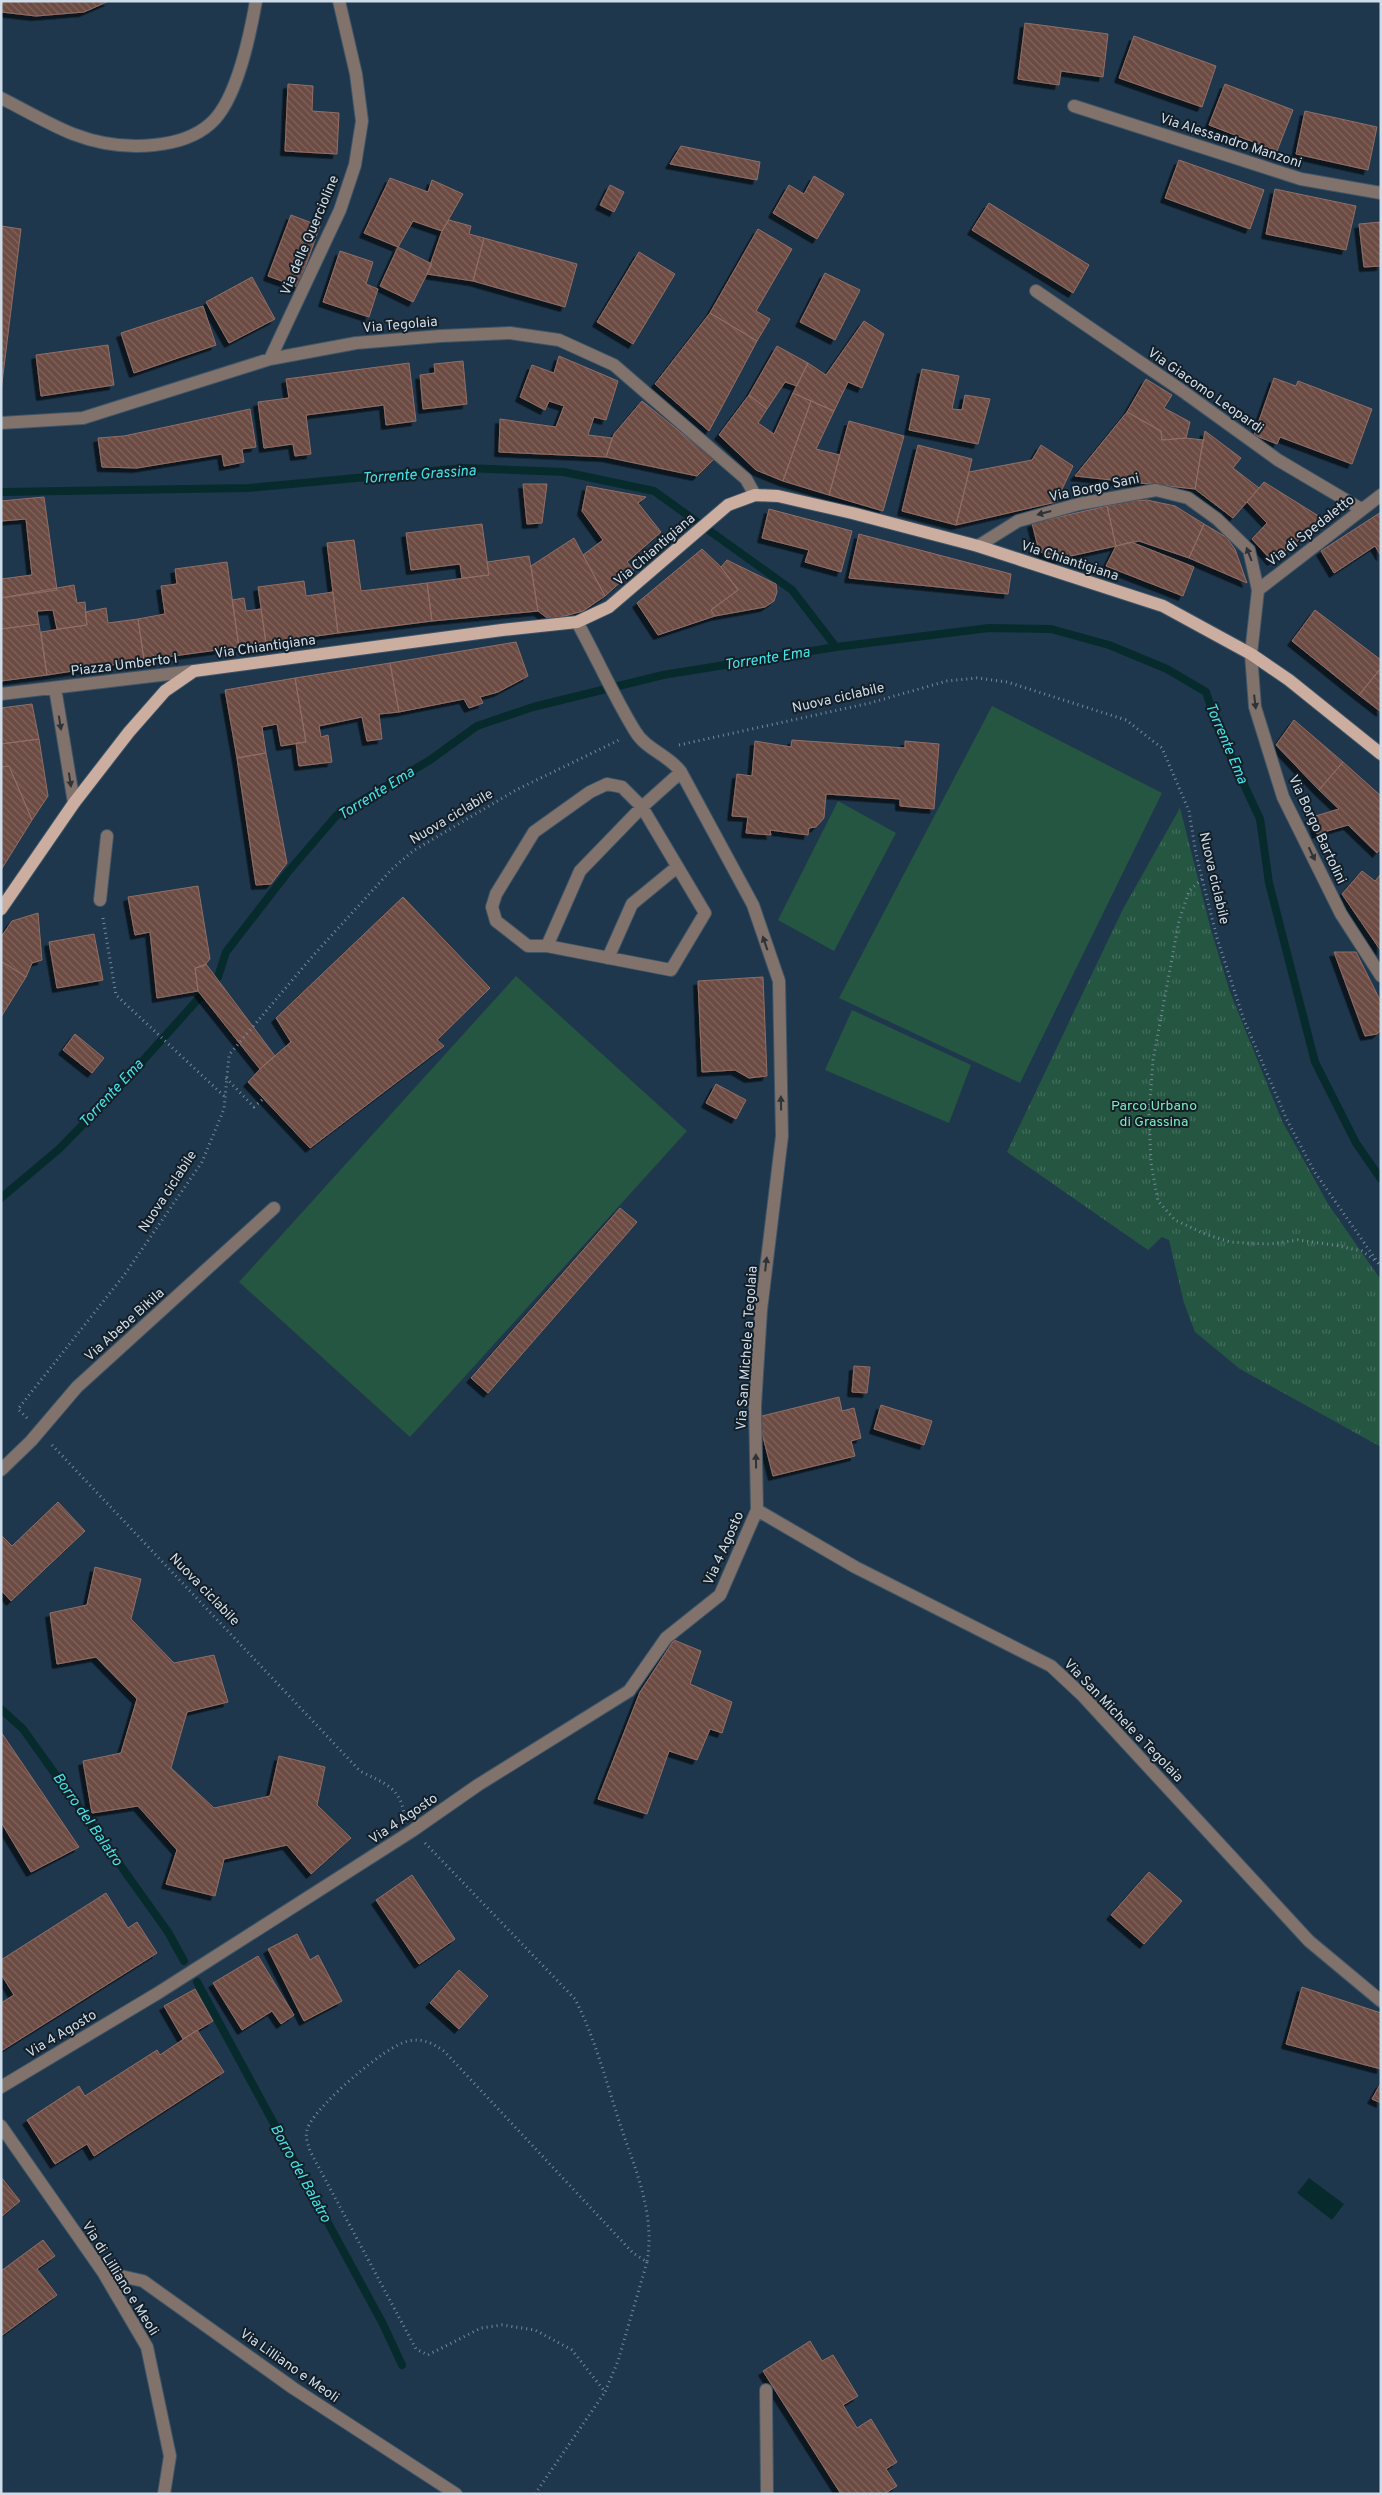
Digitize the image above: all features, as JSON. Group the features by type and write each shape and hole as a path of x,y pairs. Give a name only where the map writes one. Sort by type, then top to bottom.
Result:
{"main road":[{"name":"Via Chiantigiana","path":"1,909 74,803 165,691 194,671 502,630 577,622 609,607 728,504 755,495 778,496 978,546 1163,606 1251,654 1289,680 1381,754"}],"street":[{"path":"1,98 72,134 108,145 146,146 168,144 192,136 211,123 230,94 248,44 256,1"},
{"name":"Via delle Quercioline","path":"270,359 340,210 355,165 362,121 356,74 338,1"},
{"name":"Via Alessandro Manzoni","path":"1074,106 1300,179 1381,193"},
{"name":"Via Giacomo Leopardi","path":"1036,291 1181,390 1278,460 1361,509"},
{"name":"Via Tegolaia","path":"1,423 83,418 270,359 356,343 440,336 510,333 559,340 614,365 746,479 755,495"},
{"name":"Via Borgo Sani","path":"978,546 1018,521 1079,504 1156,490 1188,498 1217,519 1249,550 1258,590 1251,654"},
{"name":"Via di Spedaletto","path":"1258,590 1381,495"},
{"name":"Via San Michele a Tegolaia","path":"577,622 635,732 651,749 676,764 681,772 753,905 779,981 782,1136 761,1310 755,1406 757,1510 855,1567 1052,1666 1089,1702 1309,1941 1381,2001"},
{"name":"Via Borgo Bartolini","path":"1251,654 1255,707 1283,797 1341,914 1381,976"},
{"name":"Piazza Umberto I","path":"74,803 55,688 194,671"},
{"path":"1,694 55,688"},
{"path":"547,946 580,872 642,808 681,772"},
{"path":"607,784 622,787 642,808 677,867 704,913 671,970 547,946 528,946 496,921 492,907 496,894 534,832 590,792 607,784"},
{"path":"100,900 107,836"},
{"path":"608,958 632,904 677,867"},
{"name":"Via Abebe Bikila","path":"1,1470 40,1431 76,1387 274,1208"},
{"name":"Via 4 Agosto","path":"1,2087 166,1988 412,1831 478,1785 629,1690 666,1638 720,1595 757,1510"},
{"name":"Via di Lilliano e Meoli","path":"1,2126 103,2272 147,2347 170,2456 164,2494"},
{"name":"Via Lilliano e Meoli","path":"103,2272 142,2281 294,2388 456,2494"},
{"path":"766,2390 767,2494"}],"path":[{"name":"Nuova ciclabile","path":"676,746 870,703 947,681 977,678 1007,682 1126,720 1162,748 1189,811 1202,878 1217,938 1244,1020 1287,1120 1314,1171 1381,1266"},
{"name":"Nuova ciclabile","path":"412,1831 404,1820 402,1802 392,1788 360,1771 18,1409 126,1274 202,1162 224,1109 228,1055 392,869 413,851 516,790 635,732"},
{"path":"1202,878 1189,890 1179,921 1153,1060 1149,1114 1151,1163 1158,1200 1175,1220 1205,1234 1230,1242 1270,1244 1298,1240 1362,1251 1378,1262"},
{"path":"100,900 116,995 224,1096"},
{"path":"226,1077 254,1107 263,1099"},
{"path":"412,1831 575,1999 589,2026 643,2189 650,2241 647,2262 618,2361 605,2392 535,2494"},
{"path":"605,2392 572,2350 535,2330 502,2325 481,2328 428,2355 416,2349 310,2151 305,2136 309,2124 343,2088 385,2052 408,2041 427,2041 444,2051 633,2253 647,2262"}],"green space":[{"path":"992,706 1162,793 1020,1083 839,998"},
{"path":"838,801 896,833 834,951 778,920"},
{"name":"Parco Urbano di Grassina","path":"1180,808 1211,930 1230,992 1282,1121 1328,1204 1381,1280 1381,1447 1240,1369 1195,1332 1184,1303 1169,1240 1162,1237 1148,1250 1007,1152 1123,909"},
{"path":"516,976 687,1131 410,1437 239,1282"},
{"path":"852,1010 971,1065 949,1123 825,1070"}],"shaded area":[{"path":"1309,2178 1344,2204 1332,2220 1297,2193"}],"building":[{"path":"1,1 109,1 84,12 36,16 1,12"},
{"path":"1025,23 1108,34 1103,77 1061,71 1059,85 1018,79"},
{"path":"1134,36 1216,66 1202,107 1119,78"},
{"path":"288,84 313,86 312,111 339,113 337,154 285,151"},
{"path":"1225,84 1293,110 1277,151 1209,125"},
{"path":"1305,111 1377,127 1368,170 1296,154"},
{"path":"681,146 760,162 757,180 670,164"},
{"path":"1179,160 1264,190 1250,229 1165,198"},
{"path":"814,176 844,194 817,239 773,213 789,185 804,194"},
{"path":"390,178 428,192 432,180 463,194 442,231 413,221 398,247 364,233"},
{"path":"610,185 624,192 614,212 600,205"},
{"path":"1275,189 1356,206 1346,250 1266,234"},
{"path":"989,203 1089,265 1073,293 972,230"},
{"path":"291,215 320,226 298,287 268,276"},
{"path":"449,220 471,226 469,234 484,238 473,281 427,274 442,231"},
{"path":"1381,222 1381,266 1364,267 1359,224"},
{"path":"1,226 21,229 1,391"},
{"path":"758,229 792,249 756,311 770,319 757,341 710,313"},
{"path":"484,238 577,264 565,307 473,281"},
{"path":"398,247 432,264 413,302 380,286"},
{"path":"340,251 373,262 366,284 378,289 369,317 323,302"},
{"path":"639,252 675,274 633,344 597,322"},
{"path":"825,273 860,290 835,340 800,322"},
{"path":"252,277 275,319 229,343 206,302"},
{"path":"203,306 216,345 134,373 121,333"},
{"path":"710,313 757,341 709,431 655,384"},
{"path":"864,321 884,334 862,388 848,382 834,411 793,393 808,363 826,375"},
{"path":"108,345 114,385 41,396 36,355"},
{"path":"777,346 808,363 797,386 785,382 767,409 749,395"},
{"path":"559,356 618,381 606,420 594,417 588,435 612,438 606,457 499,452 500,419 556,427 564,406 549,401 545,410 520,397 532,365 554,373"},
{"path":"463,361 467,404 423,409 420,375 435,373 434,364"},
{"path":"409,363 416,421 386,425 384,405 306,415 311,454 295,456 293,444 264,448 258,402 289,398 286,379"},
{"path":"922,369 959,376 952,409 962,410 965,395 990,399 978,444 909,430"},
{"path":"1274,378 1296,386 1298,381 1372,409 1352,464 1280,437 1277,444 1254,435"},
{"path":"1146,379 1172,395 1164,408 1190,422 1186,438 1162,440 1161,431 1127,412"},
{"path":"793,393 811,401 783,481 756,470 719,435 749,395 767,409 758,423 774,434"},
{"path":"642,401 714,459 697,476 606,457 614,434"},
{"path":"811,401 834,411 816,449 840,455 829,495 783,481"},
{"path":"250,409 256,447 242,449 244,462 224,466 222,454 137,468 102,467 98,438 124,436"},
{"path":"1127,412 1161,431 1162,440 1186,438 1203,440 1195,489 1075,476"},
{"path":"849,421 904,436 883,511 829,495"},
{"path":"1205,431 1241,458 1233,468 1259,488 1233,518 1195,489"},
{"path":"918,445 972,459 956,525 902,511"},
{"path":"1041,445 1073,466 1056,502 956,525 969,472 1032,460"},
{"path":"1264,482 1325,520 1272,561 1252,539 1267,523 1247,502"},
{"path":"523,484 547,484 542,523 527,524"},
{"path":"587,486 646,497 638,503 661,532 627,562 634,570 605,596 583,555 603,540 582,511"},
{"path":"44,497 57,590 1,598 1,579 32,575 26,519 1,521 1,501"},
{"path":"1147,500 1175,506 1204,524 1189,558 1139,541 1116,546 1107,506 1129,501"},
{"path":"1107,506 1116,546 1057,559 1039,551 1032,523"},
{"path":"769,509 852,531 841,572 805,562 809,550 762,538"},
{"path":"1381,512 1381,556 1375,546 1334,573 1321,551"},
{"path":"482,524 489,575 462,578 460,564 411,570 406,533"},
{"path":"1204,524 1226,537 1235,549 1247,583 1189,558"},
{"path":"859,534 1011,574 1008,594 849,578"},
{"path":"574,538 605,596 583,611 550,620 538,611 531,566"},
{"path":"354,540 361,591 427,583 432,621 338,633 327,543"},
{"path":"1131,542 1194,567 1183,596 1106,566 1116,546"},
{"path":"702,549 721,567 738,590 711,610 715,616 658,635 637,603"},
{"path":"529,556 538,611 432,621 427,583 489,575 487,562"},
{"path":"727,560 776,584 777,592 774,601 765,607 715,616 711,610 738,590 721,567"},
{"path":"227,562 239,647 144,660 138,619 165,614 161,586 177,584 175,569"},
{"path":"304,581 306,596 333,592 338,633 266,643 258,587"},
{"path":"74,585 77,603 85,602 87,625 57,629 53,610 37,611 39,624 1,629 1,598"},
{"path":"244,598 246,611 261,609 266,643 239,647 232,600"},
{"path":"106,608 108,623 138,619 144,660 47,675 41,632 87,625 85,612"},
{"path":"1315,610 1381,660 1381,668 1359,695 1292,641"},
{"path":"39,624 47,675 1,681 1,629"},
{"path":"516,642 528,676 498,692 480,697 483,703 469,708 464,699 399,712 390,663"},
{"path":"390,663 399,712 379,714 382,739 367,741 362,717 319,726 321,737 328,735 332,762 299,766 296,743 306,742 295,678"},
{"path":"1381,668 1381,712 1359,695"},
{"path":"295,678 306,742 281,746 277,724 262,727 266,753 237,758 225,690"},
{"path":"32,704 39,739 1,744 1,708"},
{"path":"1294,720 1343,762 1319,790 1276,745"},
{"path":"39,739 48,796 32,820 9,766 1,767 1,744"},
{"path":"792,740 905,748 905,741 939,744 934,809 900,806 900,799 826,794 824,818 816,827 809,828 808,835 770,830 771,835 746,833 748,817 732,816 737,774 752,776 755,741 791,747"},
{"path":"266,753 287,863 271,884 256,885 237,758"},
{"path":"1343,762 1381,796 1381,848 1377,853 1348,825 1317,834 1312,817 1339,809 1319,790"},
{"path":"9,766 32,820 1,870 1,767"},
{"path":"1362,871 1375,881 1381,874 1381,951 1342,894"},
{"path":"198,886 210,959 204,966 195,968 198,991 157,998 150,932 135,935 128,897"},
{"path":"403,897 490,988 437,1040 444,1046 310,1148 248,1082 291,1042 276,1018"},
{"path":"38,913 42,960 32,963 26,977 1,961 1,937 12,921"},
{"path":"94,934 103,980 57,988 49,942"},
{"path":"1334,952 1356,952 1381,1002 1381,1030 1377,1034 1365,1036"},
{"path":"1,961 26,977 1,1017"},
{"path":"206,964 275,1056 260,1069 198,991 195,968"},
{"path":"763,977 767,1076 749,1078 735,1070 702,1072 698,981"},
{"path":"75,1034 104,1058 92,1073 63,1050"},
{"path":"716,1084 746,1100 736,1119 706,1103"},
{"path":"620,1208 637,1222 488,1393 471,1378"},
{"path":"854,1366 870,1367 867,1393 852,1392"},
{"path":"839,1397 842,1411 854,1408 861,1438 851,1441 855,1456 773,1476 758,1417"},
{"path":"881,1405 932,1421 924,1445 874,1429"},
{"path":"58,1502 85,1531 11,1601 1,1590 1,1535 12,1546"},
{"path":"95,1567 141,1579 131,1619 174,1663 214,1655 228,1702 187,1712 171,1768 214,1808 270,1796 279,1756 325,1767 317,1805 351,1838 311,1874 287,1845 224,1859 215,1896 166,1884 177,1850 138,1806 92,1813 83,1761 121,1753 137,1699 96,1657 57,1664 50,1613 87,1605"},
{"path":"674,1640 701,1651 690,1684 732,1702 722,1733 710,1729 697,1760 669,1751 647,1814 598,1799 640,1692"},
{"path":"1,1732 79,1847 31,1872 1,1822"},
{"path":"1149,1872 1182,1901 1144,1944 1111,1915"},
{"path":"412,1875 455,1939 419,1964 376,1900"},
{"path":"106,1893 128,1928 137,1922 157,1953 1,2051 1,2003 14,1995 1,1974 1,1960"},
{"path":"297,1934 310,1960 318,1955 342,2001 304,2021 268,1949"},
{"path":"258,1956 294,2015 281,2024 272,2011 242,2030 213,1983"},
{"path":"459,1970 488,1996 459,2029 430,2003"},
{"path":"1302,1987 1381,2013 1381,2069 1286,2044"},
{"path":"195,1989 213,2021 183,2039 164,2006"},
{"path":"197,2030 224,2072 94,2156 87,2144 55,2164 27,2120 79,2086 85,2096 157,2050 160,2055"},
{"path":"1381,2083 1381,2103 1372,2099"},
{"path":"1,2177 20,2201 1,2217"},
{"path":"43,2240 55,2256 37,2269 57,2295 1,2336 1,2271"},
{"path":"810,2341 822,2361 833,2355 858,2396 843,2405 857,2428 871,2419 897,2462 886,2469 897,2486 884,2494 841,2494 763,2371"}],"waterway":[{"name":"Torrente Grassina","path":"1,492 249,488 464,468 564,472 654,491 792,590 836,647"},
{"name":"Torrente Ema","path":"1,1198 59,1149 112,1095 218,977 226,952 288,872 336,816 430,760 477,726 533,707 663,675 836,647 989,628 1051,629 1109,645 1167,669 1206,692 1219,731 1260,819 1269,883 1315,1062 1356,1143 1381,1179"},
{"name":"Borro del Balatro","path":"1,1709 23,1729 168,1932 184,1961"},
{"name":"Borro del Balatro","path":"197,1982 383,2324 402,2365"}]}
